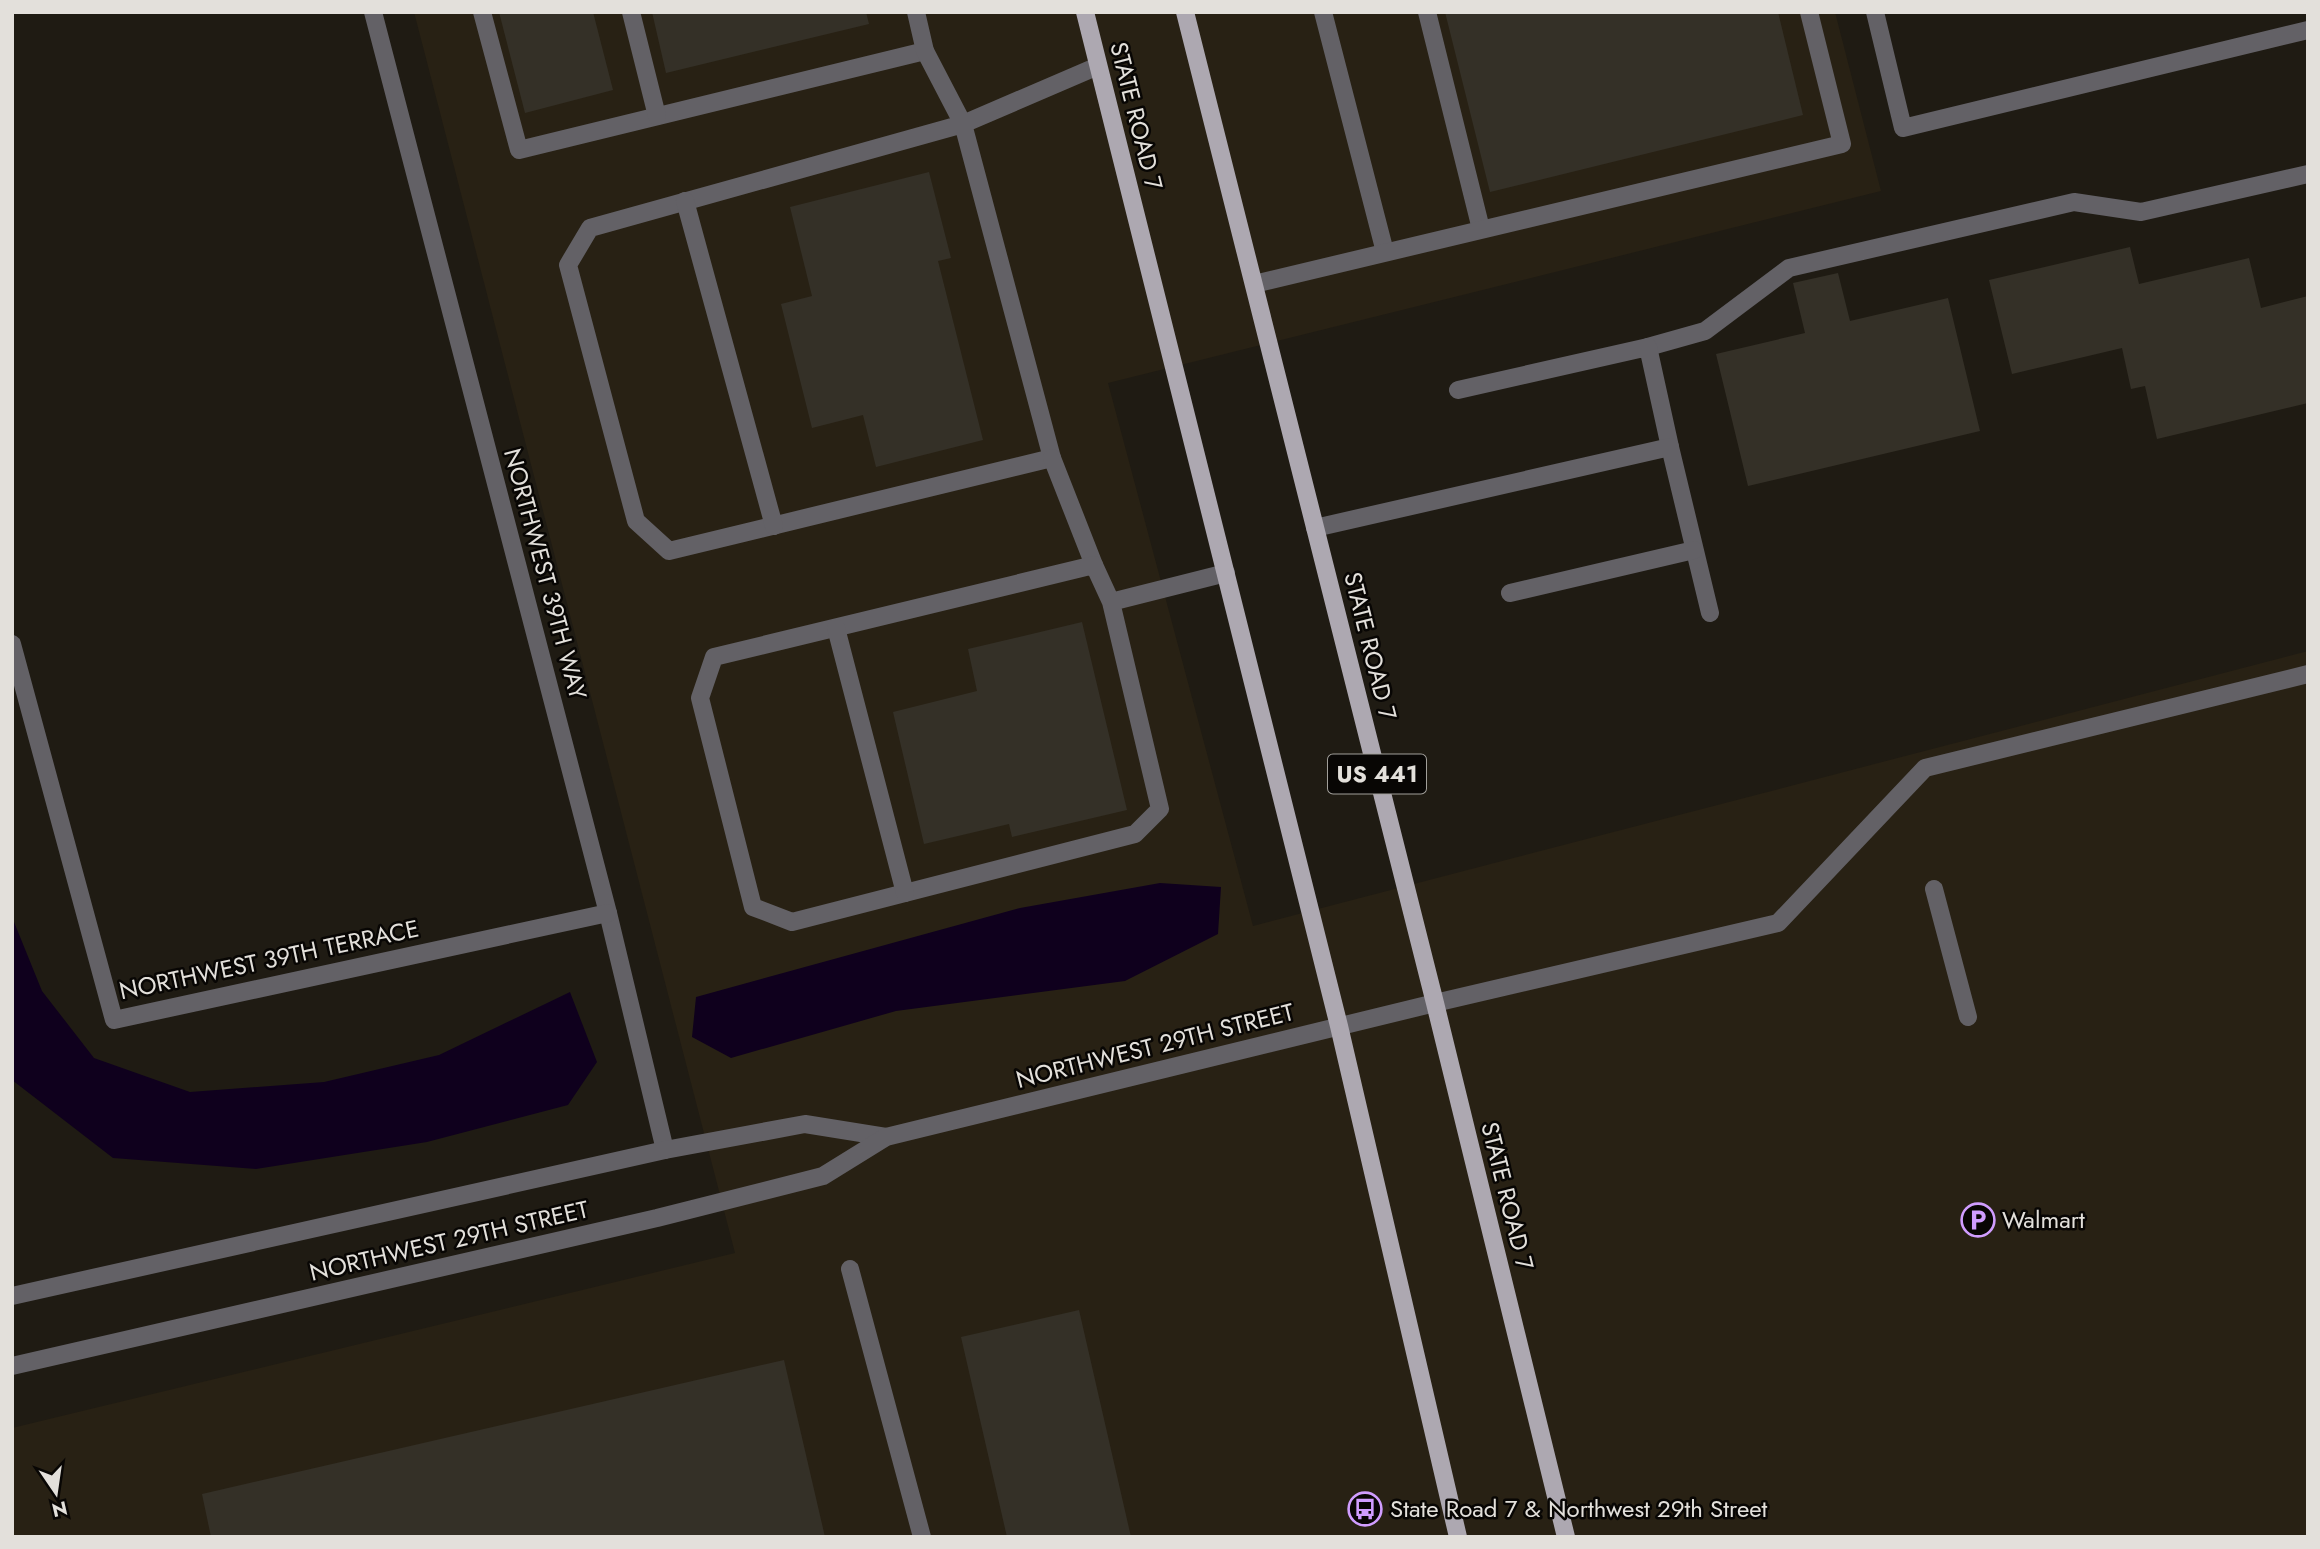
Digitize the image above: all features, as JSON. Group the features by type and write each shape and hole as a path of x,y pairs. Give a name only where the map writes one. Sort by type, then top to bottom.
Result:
{"main road":[{"name":"STATE ROAD 7","path":"1085,12 1339,1026 1458,1537"},
{"name":"STATE ROAD 7","path":"1185,12 1435,1003 1566,1537"}],"street":[{"name":"NORTHWEST 39TH WAY","path":"373,12 608,913 665,1150"},
{"path":"482,12 519,150 926,51"},
{"path":"631,12 657,116"},
{"path":"916,12 926,51 963,124 1052,458 1111,602 1160,809 1135,834 792,922 753,907 700,698 714,657 1094,565"},
{"path":"1323,12 1385,252"},
{"path":"1427,12 1481,229"},
{"path":"1254,284 1842,144 1809,12"},
{"path":"1875,12 1903,128 2308,30"},
{"path":"1052,458 669,551 636,521 568,265 590,228 963,124 1098,66"},
{"path":"1458,390 1648,347 1705,331 1789,268 2074,202 2141,212 2308,174"},
{"path":"685,201 774,526"},
{"path":"1648,347 1710,614"},
{"path":"1315,528 1670,447"},
{"path":"1510,593 1694,550"},
{"path":"1111,602 1226,573"},
{"path":"836,628 905,893"},
{"name":"NORTHWEST 39TH TERRACE","path":"12,644 114,1020 608,913"},
{"name":"NORTHWEST 29TH STREET","path":"12,1366 643,1221 823,1176 886,1137 1339,1026 1778,923 1925,768 2308,674"},
{"path":"1934,890 1968,1017"},
{"name":"NORTHWEST 29TH STREET","path":"12,1296 665,1150 805,1124 886,1137"},
{"path":"850,1269 922,1537"}],"shaded area":[{"path":"414,12 1835,12 1881,191 1108,383 1253,926 2308,651 2308,1537 12,1537 12,1428 735,1253"},
{"path":"1160,883 1221,887 1218,934 1125,981 896,1011 731,1058 692,1037 696,997 1020,908"},
{"path":"12,917 42,991 94,1058 190,1092 324,1082 439,1055 570,992 597,1062 568,1105 427,1142 256,1169 113,1158 12,1080"}],"building":[{"path":"499,12 593,12 613,90 525,113"},
{"path":"652,12 866,12 869,24 666,73"},
{"path":"1445,12 1778,12 1803,115 1490,192"},
{"path":"929,172 951,258 938,261 983,440 876,467 863,415 812,428 781,304 812,296 790,207"},
{"path":"2130,247 2139,284 2249,258 2261,308 2308,296 2308,403 2157,439 2145,386 2131,389 2122,348 2012,374 1989,280"},
{"path":"1838,273 1850,321 1948,298 1980,431 1748,486 1716,354 1805,333 1793,283"},
{"path":"1082,622 1127,810 1012,837 1009,824 924,844 893,712 977,691 968,649"},
{"path":"1079,1310 1131,1537 1007,1537 961,1337"},
{"path":"784,1360 825,1537 211,1537 202,1494"}],"place":[{"name":"Walmart","path":"1978,1220"},
{"name":"State Road 7 & Northwest 29th Street","path":"1365,1509"}]}
